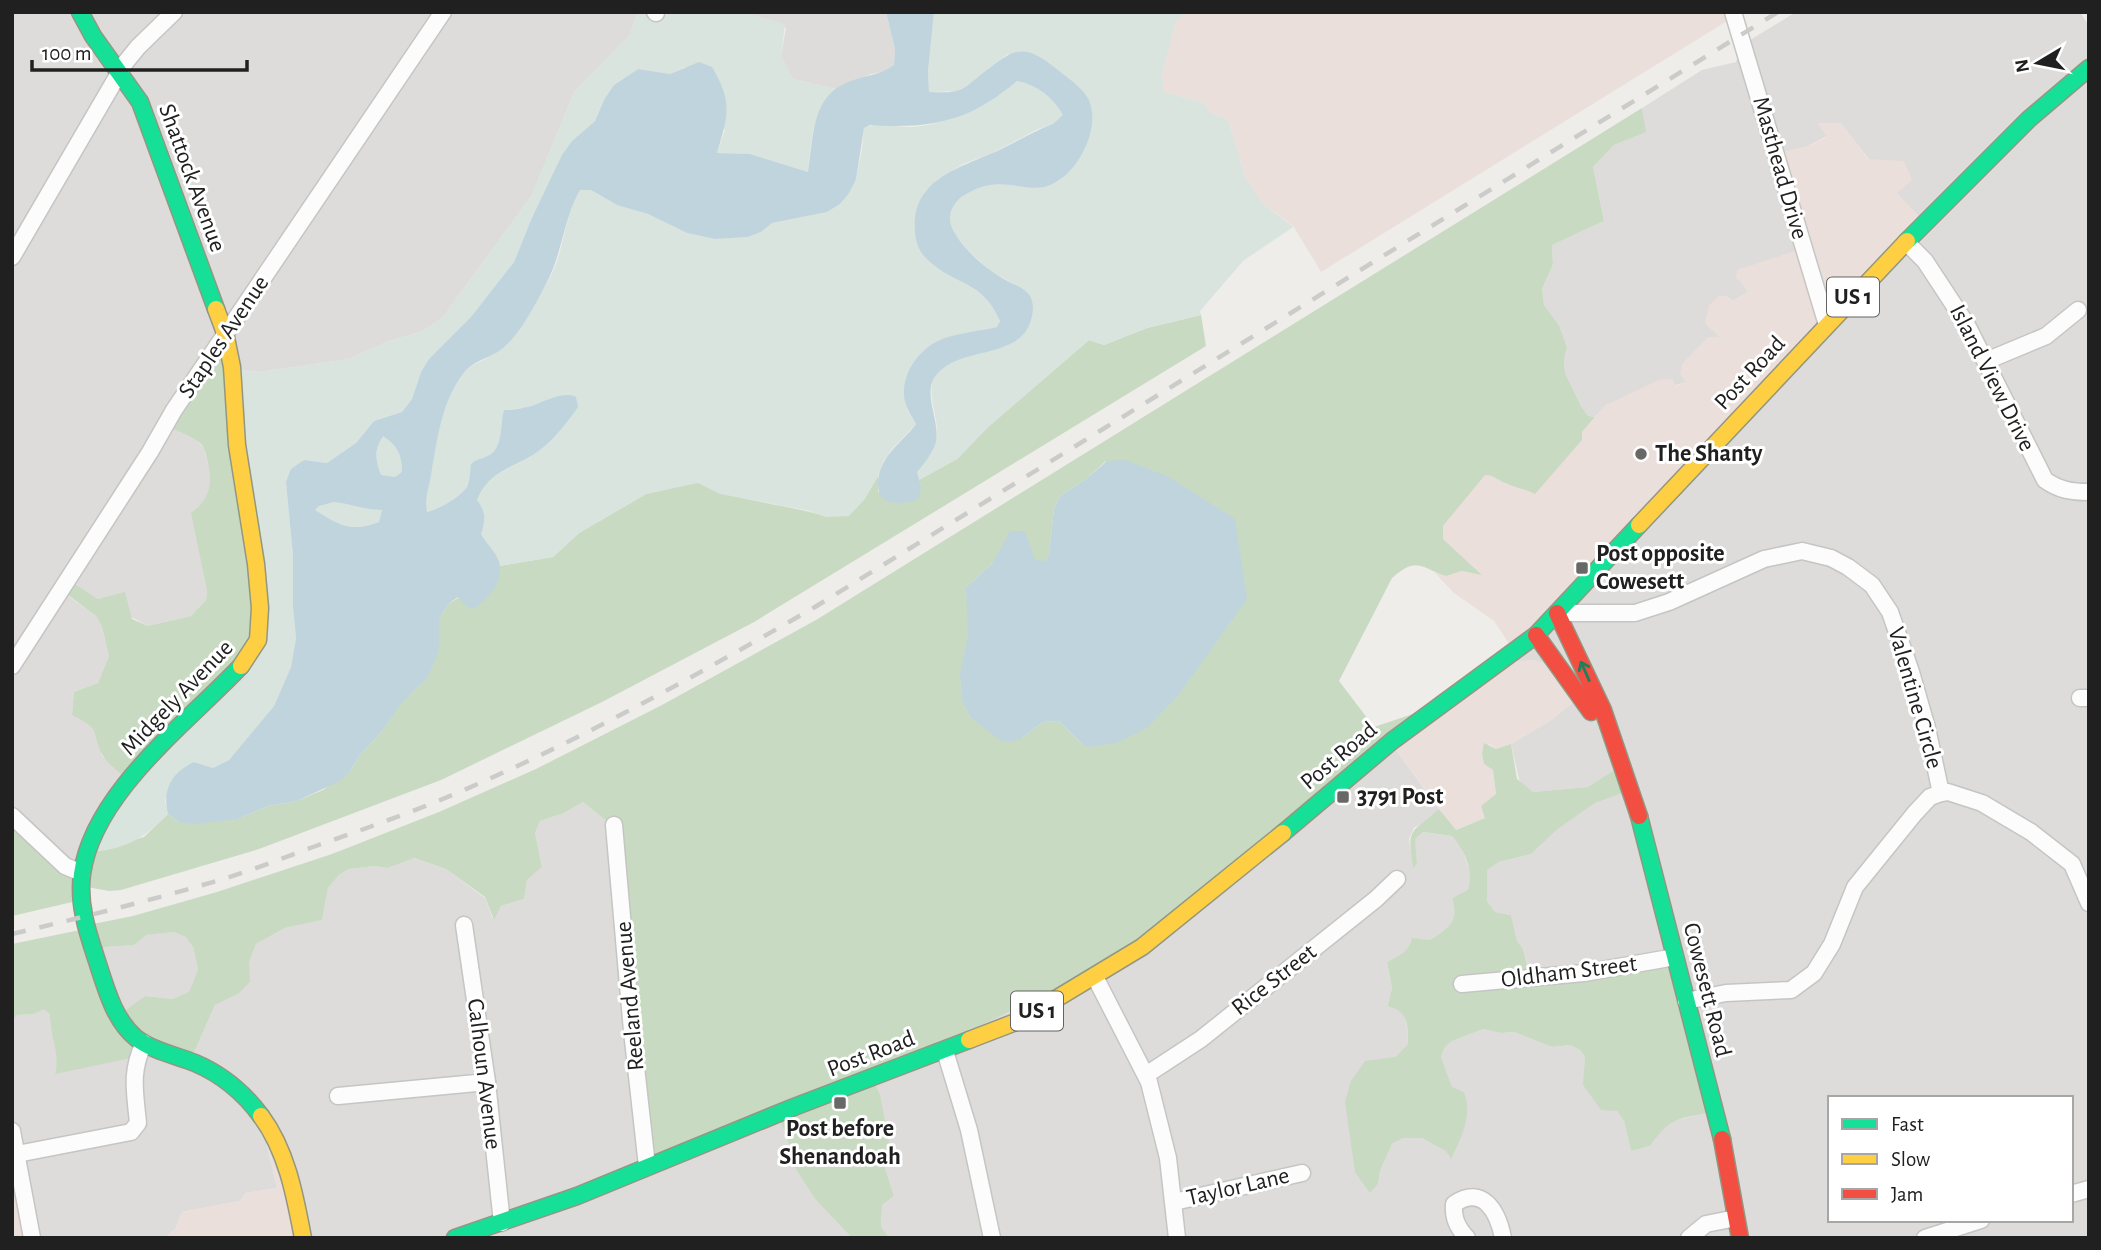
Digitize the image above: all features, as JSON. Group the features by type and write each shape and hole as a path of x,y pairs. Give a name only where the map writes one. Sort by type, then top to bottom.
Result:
{"main road":[{"name":"Shattock Avenue","path":"80,12 94,39 135,91 225,332"},
{"name":"Post Road","path":"456,1238 577,1196 794,1107 1021,1020 1142,947 1392,741 1536,635 1906,242 2029,119 2089,68"},
{"name":"Midgely Avenue","path":"144,1043 121,1020 107,993 87,928 81,894 82,873 89,844 119,793 150,757 247,659 258,640 260,608 256,564 237,445 232,368 225,332"},
{"name":"Cowesett Road","path":"1557,613 1603,710 1634,800 1728,1161 1740,1238"},
{"name":"Cowesett Road","path":"1536,635 1581,695 1620,757"},
{"path":"144,1043 213,1072 241,1093 263,1117 273,1131 286,1160 303,1238"}],"street":[{"path":"12,257 120,71 138,47 174,12"},
{"name":"Staples Avenue","path":"12,666 225,332 443,12"},
{"name":"Masthead Drive","path":"1733,12 1827,325"},
{"name":"Island View Drive","path":"1906,242 1925,261 1944,287 1986,360 2045,480 2057,488 2072,492 2089,492"},
{"path":"1986,360 2046,336 2078,310"},
{"name":"Valentine Circle","path":"1557,613 1635,613 1669,602 1763,559 1802,551 1831,558 1848,567 1872,586 1890,612 1907,659 1927,728 1941,793 1930,797 1855,887 1832,944 1814,973 1791,990 1726,993 1686,1001"},
{"path":"1941,793 1948,792 1983,803 2031,832 2072,864 2089,903"},
{"path":"12,817 65,866 82,873"},
{"name":"Reeland Avenue","path":"614,825 647,1166"},
{"name":"Rice Street","path":"1146,1075 1201,1039 1376,899 1397,879"},
{"name":"Calhoun Avenue","path":"464,925 487,1083 502,1223"},
{"name":"Oldham Street","path":"1462,984 1584,973 1675,957"},
{"path":"1095,977 1149,1082 1168,1158 1177,1238"},
{"path":"15,1155 131,1132 138,1123 133,1076 144,1043"},
{"path":"945,1051 969,1130 992,1238"},
{"path":"338,1096 487,1083"},
{"path":"12,1131 32,1238"},
{"name":"Taylor Lane","path":"1174,1202 1303,1173"},
{"path":"1466,1238 1453,1215 1454,1204 1462,1198 1475,1196 1485,1200 1495,1213 1503,1238"},
{"path":"1689,1238 1706,1224 1736,1218"},
{"path":"1925,1238 1976,1222"}],"shaded area":[{"path":"12,12 638,12 630,35 574,92 532,195 443,317 423,331 386,342 349,359 259,372 235,369 197,441 204,448 211,477 209,494 201,506 206,600 191,616 148,626 69,580 60,590 96,616 102,627 109,656 98,683 74,692 72,715 91,724 97,733 102,756 127,779 81,872 12,817"},
{"path":"638,12 743,12 785,24 781,56 793,79 836,89 817,117 808,172 750,154 717,153 725,130 685,67 670,74 638,69 614,85 595,121 572,141 531,220 514,262 471,317 429,359 421,372 412,399 402,412 374,421 356,443 327,463 304,460 286,482 293,556 296,638 291,667 274,706 229,760 213,768 194,762 165,800 168,814 149,831 123,846 87,853 92,834 255,644 235,369 259,372 349,359 386,342 423,331 443,317 532,195 574,92 630,35"},
{"path":"743,12 886,12 895,49 894,65 886,71 871,74 836,89 793,79 781,56 786,28"},
{"path":"934,12 1186,12 1176,21 1162,75 1164,92 1204,103 1211,113 1228,119 1245,177 1262,203 1293,227 1243,261 1200,311 1201,315 1147,328 1104,345 1089,340 988,427 957,459 919,480 917,472 930,454 936,439 937,424 932,388 937,373 944,366 959,359 1007,346 1028,292 989,270 968,250 956,236 949,220 953,205 978,187 1011,183 1090,133 1008,54 957,91 929,92 928,71"},
{"path":"1186,12 1731,12 1732,18 1321,272 1294,227 1262,203 1245,177 1228,119 1211,113 1204,103 1164,92 1162,75 1176,21"},
{"path":"1796,12 2080,12 2089,26 2089,1238 889,1238 881,1228 882,1205 894,1196 885,1168 872,1078 1391,743 1439,809 1428,820 1414,828 1409,839 1413,867 1417,864 1414,839 1423,832 1452,836 1461,846 1472,878 1468,891 1452,898 1456,910 1454,920 1446,929 1430,940 1410,946 1401,956 1387,962 1392,988 1389,1005 1399,1009 1406,1017 1408,1044 1395,1057 1370,1193 1378,1184 1380,1171 1392,1144 1403,1138 1422,1138 1447,1151 1450,1158 1464,1092 1452,1088 1441,1057 1445,1047 1452,1041 1483,1029 1501,1033 1514,1032 1552,1047 1570,1045 1580,1050 1585,1057 1584,1083 1617,1111 1624,1121 1631,1151 1650,1146 1664,1125 1671,1121 1712,1112 1530,978 1511,915 1495,912 1487,901 1487,870 1499,862 1531,854 1558,829 1595,803 1629,791 1617,768 1588,787 1533,792 1520,783 1511,744 1551,720 1580,697 1534,660 1504,663 1899,197 1841,124 1819,124 1827,136 1806,147 1778,153 1801,249 1742,283 1748,292 1733,301 1726,296 1720,338 1687,382 1606,405 1595,417 1588,416 1565,373 1567,347 1559,325 1544,305 1542,289 1553,264 1552,245 1604,221 1593,167 1614,145 1645,132 1642,108 1702,70 1736,62 1742,45"},
{"path":"1017,81 1032,85 1044,93 1064,115 1053,124 963,164 938,179 924,192 943,271 970,285 984,296 1000,321 998,327 939,340 907,409 916,424 893,448 864,500 849,516 827,517 805,510 720,494 698,483 646,494 579,533 553,557 499,566 498,558 480,534 484,516 476,500 482,489 496,475 531,456 566,424 578,407 556,397 524,408 504,410 498,446 491,454 471,464 467,487 448,502 426,512 425,502 438,436 454,388 466,370 493,353 546,285 557,262 570,213 580,190 591,190 617,205 648,214 687,233 715,239 748,237 761,232 772,223 827,212 840,204 856,179 864,128 881,125 913,127 956,118 994,99"},
{"path":"1818,123 1841,123 1868,159 1904,161 1912,180 1897,193 1923,220 1514,651 1494,621 1454,593 1436,574 1435,572 1446,576 1462,571 1481,574 1443,539 1443,526 1485,474 1492,475 1505,484 1524,488 1606,405 1659,380 1672,379 1676,386 1686,382 1680,374 1683,363 1708,337 1719,337 1705,323 1709,305 1719,296 1733,301 1748,292 1736,278 1737,270 1801,249 1778,153 1806,147 1827,137"},
{"path":"383,435 400,456 402,473 395,478 381,475 376,455"},
{"path":"334,502 382,510 379,522 360,527 345,526 314,510"},
{"path":"1534,660 1553,665 1580,697 1551,720 1511,744 1496,749 1489,744 1482,754 1484,764 1493,770 1496,795 1485,818 1455,830 1391,743 1504,663"},
{"path":"583,802 612,824 777,1115 795,1168 815,1199 852,1238 301,1238 267,1145 277,1188 246,1193 240,1201 182,1212 176,1228 165,1238 31,1238 12,1155 12,1021 17,1015 34,1014 44,1008 51,1014 50,1024 59,1059 55,1073 143,1044 191,1059 215,1005 238,994 256,944 285,928 322,920 328,888 339,875 349,869 374,866 388,868 413,858 446,869 485,898 493,919 501,906 524,899 527,880 542,867 535,833 540,821 564,813"},
{"path":"174,932 187,937 193,947 198,969 189,993 173,999 145,996 119,1016 93,952 106,947 134,945 145,935"},
{"path":"267,1145 301,1238 165,1238 176,1228 182,1212 240,1201 246,1193 277,1188"},
{"path":"12,1155 31,1238 12,1238"}],"green space":[{"path":"1642,108 1646,132 1614,145 1593,167 1604,221 1552,245 1553,264 1542,289 1544,305 1559,325 1567,347 1565,373 1581,406 1588,416 1595,417 1582,432 1582,440 1535,494 1485,475 1443,526 1443,539 1482,575 1462,571 1446,576 1419,565 1400,571 1392,578 1339,681 1374,727 1440,705 1130,953 872,1078 880,1095 891,1152 885,1168 894,1196 882,1205 881,1227 889,1238 852,1238 815,1199 795,1168 777,1115 646,1165 612,825 583,802 564,813 540,821 535,833 542,867 527,880 524,899 501,906 494,920 485,897 446,869 414,858 388,868 374,866 349,869 339,875 328,888 322,920 285,928 256,944 249,963 250,982 238,994 215,1005 191,1059 143,1044 131,1058 55,1074 57,1058 50,1014 44,1009 34,1014 17,1015 12,1021 12,944 85,929 88,925 133,916 217,892 332,854 439,812 536,769 662,705 816,620","holes":["1106,461 1082,744 1059,721 1043,722 1022,738 970,717 961,686 969,631 966,587 992,564 1045,561 1049,555 1054,508 1060,496 1086,479","174,932 186,937 193,947 198,969 189,992 173,999 145,996 119,1015 93,952 106,947 134,945 146,935"]},
{"path":"1201,315 1206,346 754,622 602,702 441,780 259,849 121,890 109,891 82,886 81,900 12,916 12,817 72,870 86,853 144,837 168,814 179,822 238,819 268,806 297,801 323,790 351,770 360,755 383,730 398,706 419,686 439,650 439,619 447,605 500,571 499,566 553,557 579,533 646,494 698,482 745,499 827,517 864,500 878,476 878,492 921,486 919,480 957,459 988,427 1089,340 1104,345 1147,328"},
{"path":"223,337 257,636 127,779 104,757 92,728 72,715 74,692 98,683 109,656 102,627 96,616 60,589 69,580 98,599 125,592 132,619 148,626 191,616 206,600 207,590 191,513 202,503 210,485 205,450 188,435 165,425"},
{"path":"1484,743 1496,749 1511,744 1517,779 1533,792 1588,787 1617,768 1629,791 1595,803 1558,829 1531,854 1499,862 1487,870 1487,901 1495,912 1511,915 1530,978 1671,961 1712,1112 1676,1120 1664,1129 1650,1146 1631,1151 1624,1121 1617,1111 1601,1110 1583,1085 1585,1057 1580,1050 1570,1045 1552,1047 1514,1032 1501,1033 1483,1029 1452,1041 1445,1047 1441,1057 1452,1087 1464,1092 1467,1110 1465,1127 1451,1159 1446,1151 1422,1138 1403,1138 1392,1144 1380,1171 1378,1184 1370,1193 1355,1172 1345,1102 1351,1081 1365,1061 1395,1057 1408,1044 1404,1016 1388,1006 1392,988 1387,962 1406,950 1412,938 1430,940 1447,927 1455,913 1452,898 1468,890 1470,883 1467,862 1452,836 1423,832 1415,839 1417,864 1413,868 1411,838 1416,828 1439,809 1456,830 1485,818 1481,806 1496,794 1493,770 1484,764"}],"water":[{"path":"886,12 934,12 928,71 929,92 959,90 1000,60 1017,52 1026,52 1046,61 1076,84 1089,100 1092,112 1092,124 1084,149 1070,171 1060,179 1050,185 1032,188 1003,184 980,187 961,197 952,209 951,225 960,242 992,272 1027,292 1032,300 1033,313 1026,331 1016,341 957,360 944,367 934,378 931,385 931,402 937,437 925,463 917,472 921,486 919,498 903,503 891,502 881,496 878,486 882,465 916,424 904,398 904,386 909,370 925,350 938,341 997,327 1000,321 985,297 938,268 922,254 915,236 916,215 920,201 937,180 1053,124 1063,115 1044,93 1017,81 982,106 948,120 912,126 870,125 864,128 856,179 840,204 827,212 772,223 761,232 748,237 715,239 687,233 648,214 617,205 591,190 580,190 551,274 532,310 516,335 503,348 472,365 463,374 450,397 438,436 426,498 427,512 443,506 459,495 468,485 471,464 495,450 504,410 524,408 558,396 576,397 578,407 556,435 532,456 496,475 482,489 477,500 484,516 481,534 500,565 499,579 495,586 474,609 467,607 458,597 447,605 439,619 439,650 428,677 399,706 383,730 340,781 297,801 268,806 238,819 196,824 179,822 168,814 166,797 170,783 179,771 194,762 213,768 229,760 274,706 291,667 296,638 293,556 286,482 291,469 304,460 327,463 356,443 374,421 402,412 412,399 421,372 429,359 471,317 514,262 562,155 572,141 595,121 614,85 638,69 670,74 699,62 712,67 726,100 726,119 717,153 750,154 808,172 816,121 827,98 848,82 894,65 895,49","holes":["383,436 392,443 400,456 402,472 395,477 381,475 379,469 377,450","334,502 382,510 379,522 360,527 345,526 315,510 319,506"]},
{"path":"1125,460 1169,477 1235,519 1247,599 1180,693 1147,728 1116,743 1090,747 1082,744 1059,721 1043,722 1022,738 1011,742 1000,740 970,717 962,700 960,673 968,636 966,587 992,564 1010,531 1025,531 1035,560 1045,561 1049,555 1054,508 1060,496 1107,461"}],"railway":[{"path":"12,934 170,894 257,868 433,803 531,760 627,711 815,607 1778,12"}],"traffic: fast":[{"path":"80,12 93,36 140,102 216,309"},
{"path":"1907,241 2029,119 2089,68"},
{"path":"1283,833 1392,741 1536,635 1639,525"},
{"path":"241,666 145,761 104,815 90,844 82,874 81,896 87,927 107,990 128,1030 150,1046 214,1073 240,1092 261,1116"},
{"path":"1639,816 1722,1139"},
{"path":"455,1238 577,1196 794,1107 969,1040"}],"traffic: slow":[{"path":"1639,525 1907,241"},
{"path":"216,309 225,333 232,367 237,445 256,564 260,608 258,640 241,666"},
{"path":"969,1040 1021,1020 1142,947 1283,833"},
{"path":"261,1116 284,1159 303,1238"}],"traffic: jam":[{"path":"1557,613 1603,710 1639,816"},
{"path":"1536,635 1591,712"},
{"path":"1722,1139 1740,1238"}],"place":[{"name":"The Shanty","path":"1641,454"},
{"name":"Post opposite Cowesett","path":"1582,568"},
{"name":"3791 Post","path":"1343,797"},
{"name":"Post before Shenandoah","path":"840,1103"}]}
